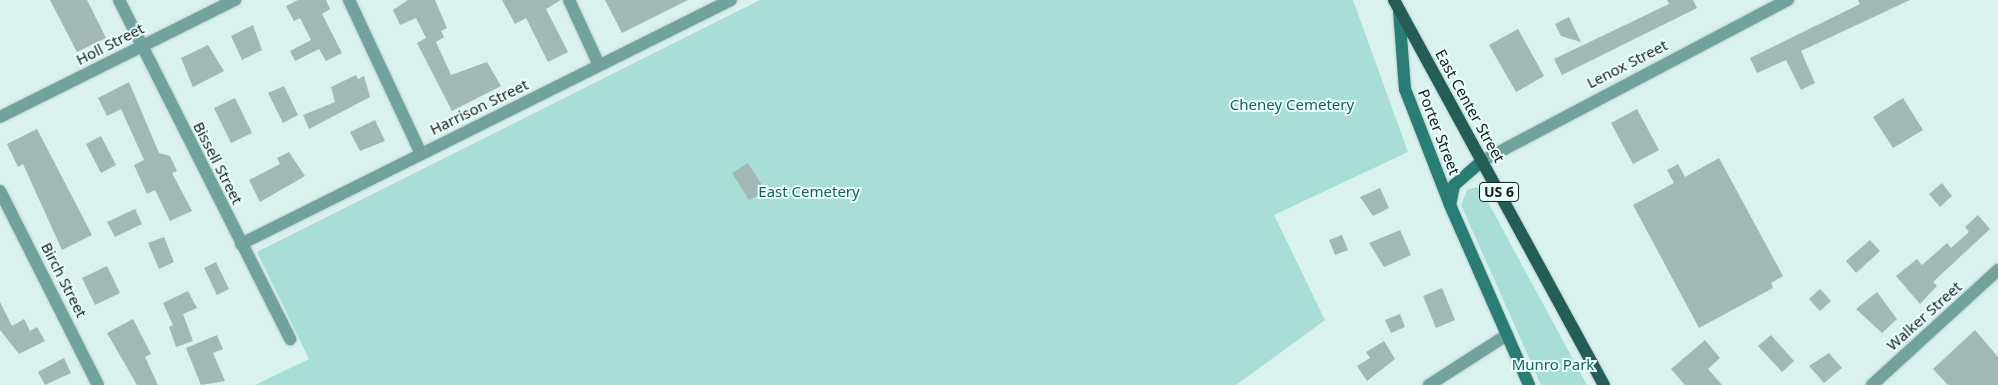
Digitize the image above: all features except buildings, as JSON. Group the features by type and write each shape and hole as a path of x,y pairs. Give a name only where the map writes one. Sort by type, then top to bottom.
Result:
{"main road":[{"name":"East Center Street","path":"1396,5 1604,385"}],"street":[{"name":"Bissell Street","path":"118,0 290,339"},
{"name":"Holl Street","path":"0,118 235,0"},
{"path":"349,0 421,154"},
{"path":"569,0 599,65"},
{"name":"Harrison Street","path":"241,244 731,0"},
{"name":"Lenox Street","path":"1482,162 1788,0"},
{"name":"Porter Street","path":"1396,5 1405,89 1450,205 1529,385"},
{"name":"Porter Street","path":"1450,205 1454,185 1482,162"},
{"name":"Birch Street","path":"0,190 98,385"},
{"name":"Walker Street","path":"1872,385 1998,270"},
{"path":"1429,385 1507,335"}],"green space":[{"name":"East Cemetery","path":"760,0 1353,0 1408,152 1274,215 1325,320 1236,385 255,385 309,359 257,252"},
{"name":"Munro Park","path":"1477,187 1483,193 1587,385 1541,385 1461,205 1467,190"}],"park label":[{"name":"Cheney Cemetery","path":"1292,105"}]}
